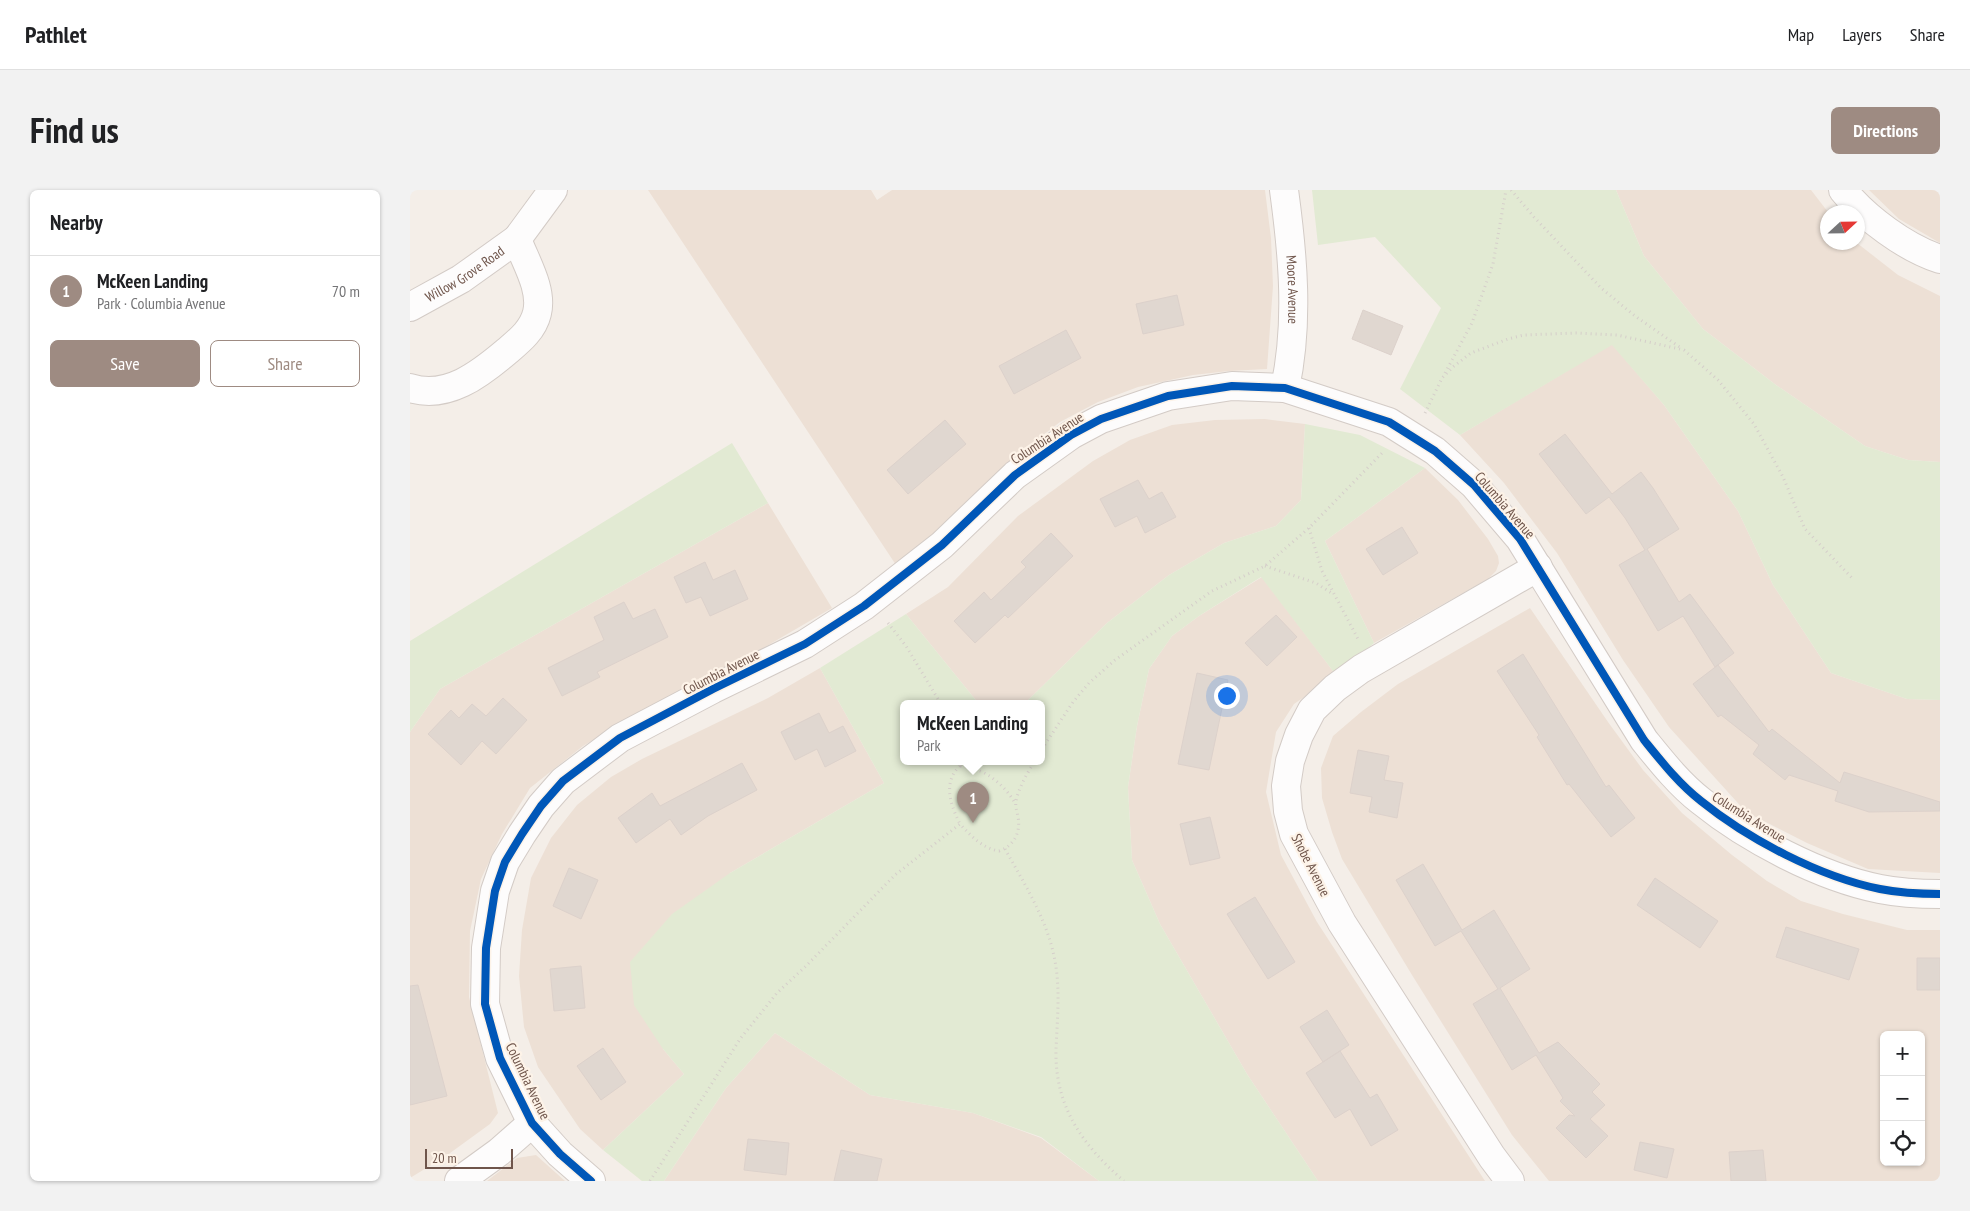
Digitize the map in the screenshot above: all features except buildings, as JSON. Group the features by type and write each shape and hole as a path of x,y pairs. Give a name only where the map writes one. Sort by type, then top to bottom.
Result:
{"street":[{"name":"Willow Grove Road","path":"410,307 460,279 516,239 553,190"},
{"name":"Moore Avenue","path":"1284,190 1292,272 1293,326 1292,357 1285,388"},
{"path":"1843,190 1855,204 1874,220 1910,246 1940,259"},
{"name":"Willow Grove Road","path":"410,388 426,391 442,390 460,384 484,371 525,336 537,312 537,299 535,286 516,239"},
{"name":"Columbia Avenue","path":"591,1181 560,1154 532,1124 500,1058 485,1004 486,948 495,891 505,862 541,806 563,781 620,738 713,689 805,644 870,601 942,545 1014,475 1071,435 1101,418 1178,394 1232,386 1285,388 1389,422 1435,451 1474,485 1520,539 1644,740 1660,761 1700,801 1745,832 1794,859 1849,881 1880,889 1913,894 1940,894"},
{"name":"Shobe Avenue","path":"1510,1181 1486,1149 1342,923 1317,879 1294,834 1288,811 1286,786 1290,761 1299,735 1312,710 1335,688 1360,668 1538,567"},
{"path":"459,1181 499,1152 532,1124"}],"path":[{"path":"1423,418 1472,323 1493,264 1506,190"},
{"path":"1511,190 1601,288 1635,316 1684,350 1718,380 1754,424 1783,477 1804,529 1854,580"},
{"path":"1442,378 1471,353 1524,335 1576,333 1617,335 1684,350"},
{"path":"1045,744 1072,702 1089,683 1115,660 1212,591 1265,566 1309,528 1386,450"},
{"path":"1309,528 1322,571 1362,646"},
{"path":"1265,566 1316,583 1334,594"},
{"path":"870,601 906,646 938,700"},
{"path":"1015,804 1024,780 1032,765"},
{"path":"960,766 975,769 992,778 1009,794 1015,804 1018,829 1012,843 999,852 990,850 979,843 960,824 949,795 951,779 955,770 960,766"},
{"path":"650,1181 740,1039 777,993 895,875 960,824"},
{"path":"1005,849 1041,917 1054,956 1058,996 1056,1074 1060,1095 1067,1113 1086,1141 1105,1165 1124,1181"}],"shaded area":[{"path":"648,190 871,190 877,200 892,190 1265,190 1271,238 1273,286 1267,369 1193,375 1138,387 1098,402 1060,422 1021,452 954,518 919,549 896,565"},
{"path":"1616,190 1811,190 1823,205 1820,205 1820,250 1865,249 1898,275 1940,296 1940,462 1908,460 1865,446 1776,385 1703,329 1644,256"},
{"path":"1869,190 1940,190 1940,243 1899,219"},
{"path":"1612,344 1664,405 1738,511 1773,585 1831,673 1907,699 1940,700 1940,873 1868,869 1807,843 1746,812 1669,727 1623,660 1557,553 1504,483 1460,435"},
{"path":"1265,419 1305,424 1301,500 1276,526 1224,543 1169,575 1107,623 1028,700 976,700 906,614 948,587 1018,516 1093,461 1130,440 1172,425 1215,420"},
{"path":"1425,468 1458,500 1488,539 1498,556 1499,563 1496,571 1488,579 1374,643 1325,541"},
{"path":"768,503 832,608 734,665 643,710 583,746 530,788 502,834 481,879 470,931 469,997 498,1113 490,1124 446,1156 410,1178 410,732 440,689"},
{"path":"1262,577 1336,675 1294,704 1276,732 1266,792 1281,855 1317,922 1485,1181 1318,1181 1247,1074 1160,924 1132,860 1128,787 1137,726 1149,669 1172,636 1199,616"},
{"path":"1530,608 1643,770 1682,813 1732,855 1767,881 1801,901 1907,930 1940,930 1940,1181 1549,1181 1512,1135 1342,859 1322,798 1321,768 1333,736 1398,684"},
{"path":"820,668 884,783 730,873 663,1049 684,1074 603,1150 580,1129 538,1067 524,1027 519,976 522,930 531,878 551,838 577,805 611,777 642,759 768,698"},
{"path":"775,1033 870,1095 973,1113 1041,1138 1099,1181 664,1181 726,1088"},
{"path":"536,1155 565,1181 487,1181 517,1158"}],"green space":[{"path":"1312,190 1616,190 1644,256 1703,329 1776,385 1865,446 1908,460 1940,462 1940,700 1907,699 1831,673 1773,585 1738,511 1664,405 1612,345 1460,435 1400,389 1441,308 1375,237 1318,245"},
{"path":"1305,424 1360,435 1425,468 1325,541 1374,643 1336,675 1261,577 1199,616 1172,636 1149,669 1137,726 1128,787 1132,860 1160,924 1247,1074 1318,1181 1099,1181 1041,1137 973,1113 870,1095 775,1033 726,1088 664,1181 642,1181 603,1150 684,1074 663,1049 634,1005 630,962 672,914 730,873 884,783 820,668 906,614 976,700 900,700 900,765 1045,765 1045,700 1028,700 1107,623 1169,575 1224,543 1276,526 1301,500"},
{"path":"732,443 768,503 440,689 410,732 410,641"}],"cycle path":[{"path":"591,1181 560,1154 532,1123 500,1058 485,1004 486,948 495,891 505,862 541,806 563,781 620,738 713,689 805,644 864,606 942,545 1015,475 1071,435 1101,419 1168,396 1232,386 1285,388 1389,422 1435,451 1474,485 1520,539 1644,740 1685,787 1740,829 1809,866 1833,876 1880,889 1940,894"}],"place":[{"name":"McKeen Landing","path":"973,823"}]}
